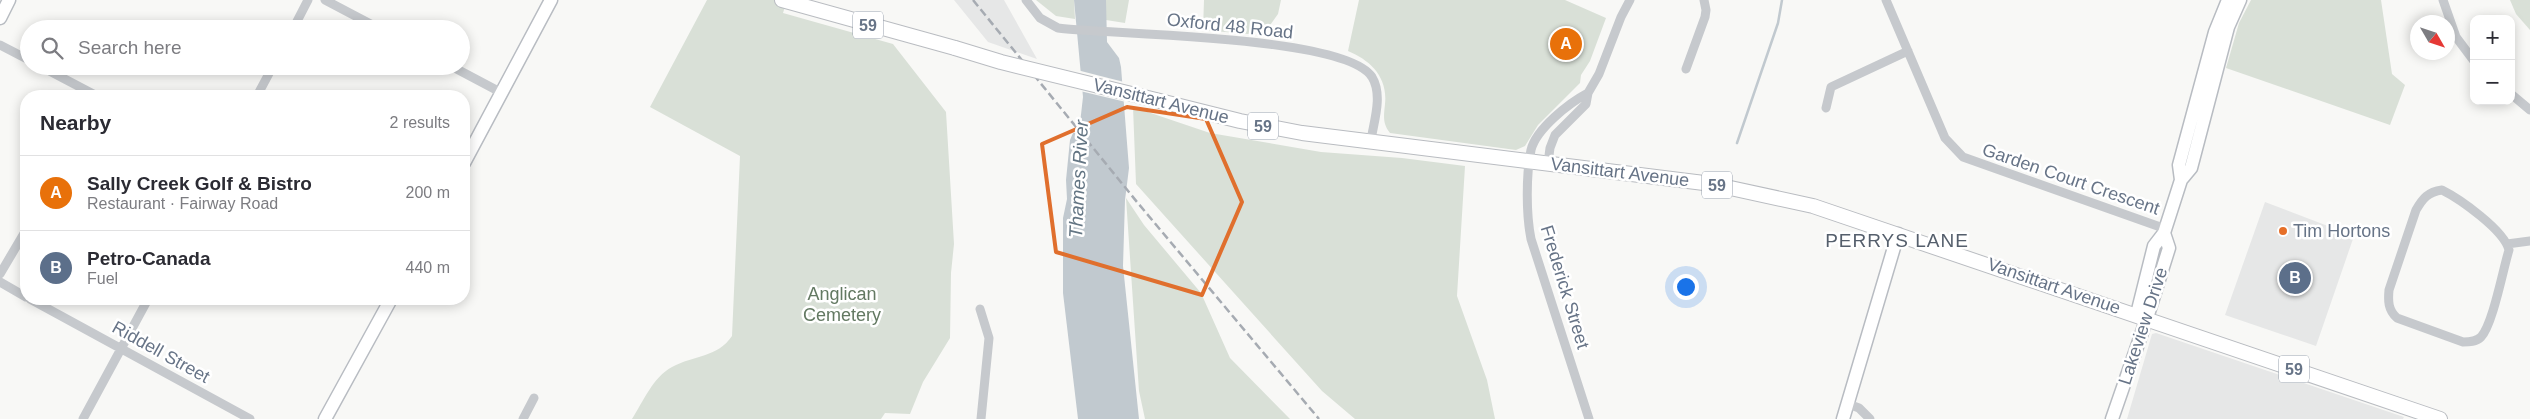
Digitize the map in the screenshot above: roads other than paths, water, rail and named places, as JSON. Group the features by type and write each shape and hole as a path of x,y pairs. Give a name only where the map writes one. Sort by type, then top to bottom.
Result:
{"main road":[{"name":"Vansittart Avenue","path":"782,0 1001,62 1240,122 1302,133 1371,140 1750,191 1813,206 2142,316 2440,419"}],"street":[{"path":"0,18 9,0"},
{"path":"297,20 308,0"},
{"path":"325,0 363,20"},
{"path":"470,152 552,0"},
{"name":"Oxford 48 Road","path":"1026,0 1040,18 1058,28 1261,43 1338,58 1360,66 1370,75 1376,86 1378,98 1371,140"},
{"path":"1548,163 1550,148 1555,135 1586,104 1588,93 1599,74 1621,17 1630,0"},
{"path":"1686,69 1705,17 1704,0"},
{"name":"Garden Court Crescent","path":"1886,0 1945,138 1963,157 2165,231"},
{"name":"Lakeview Drive","path":"2112,419 2142,316 2169,248 2165,231 2181,180 2180,165 2215,32 2228,0"},
{"name":"Lakeview Drive","path":"2181,180 2191,168 2228,27 2240,0"},
{"path":"2442,0 2456,37 2473,60"},
{"path":"0,45 20,55"},
{"path":"1826,108 1831,87 1908,51"},
{"path":"57,75 86,90"},
{"path":"260,90 268,75"},
{"path":"468,75 502,93"},
{"name":"Frederick Street","path":"1588,93 1572,101 1542,131 1531,150 1528,213 1531,239 1590,419"},
{"path":"2515,97 2530,110"},
{"path":"2442,190 2456,197 2501,234 2507,244 2508,250 2488,325 2480,338 2471,342 2463,342 2397,318 2392,313 2388,301 2392,281 2416,210 2423,198 2431,192 2442,190"},
{"path":"1843,419 1898,234"},
{"path":"0,274 20,240"},
{"path":"2507,244 2530,241"},
{"path":"0,282 20,294"},
{"name":"Riddell Street","path":"41,305 250,419"},
{"path":"83,419 145,305"},
{"path":"325,419 388,305"},
{"path":"980,309 990,338 981,419"},
{"path":"523,419 534,398"},
{"path":"1848,404 1859,408 1870,419"}],"water":[{"name":"Thames River","path":"1074,0 1106,0 1107,42 1119,58 1121,67 1129,168 1125,200 1123,266 1139,419 1078,419 1063,293 1063,218 1067,199 1066,180 1070,140 1073,133 1079,132 1083,97"}],"waterway":[{"path":"1737,143 1778,23 1782,0"}],"railway":[{"path":"973,0 1137,202 1319,419"}],"place":[{"name":"Sally Creek Golf & Bistro","path":"1566,44"},
{"name":"Tim Hortons","path":"2283,231"},
{"name":"Petro-Canada","path":"2295,278"}],"district":[{"name":"PERRYS LANE","path":"1897,240"}],"park label":[{"name":"Anglican Cemetery","path":"842,304"}]}
